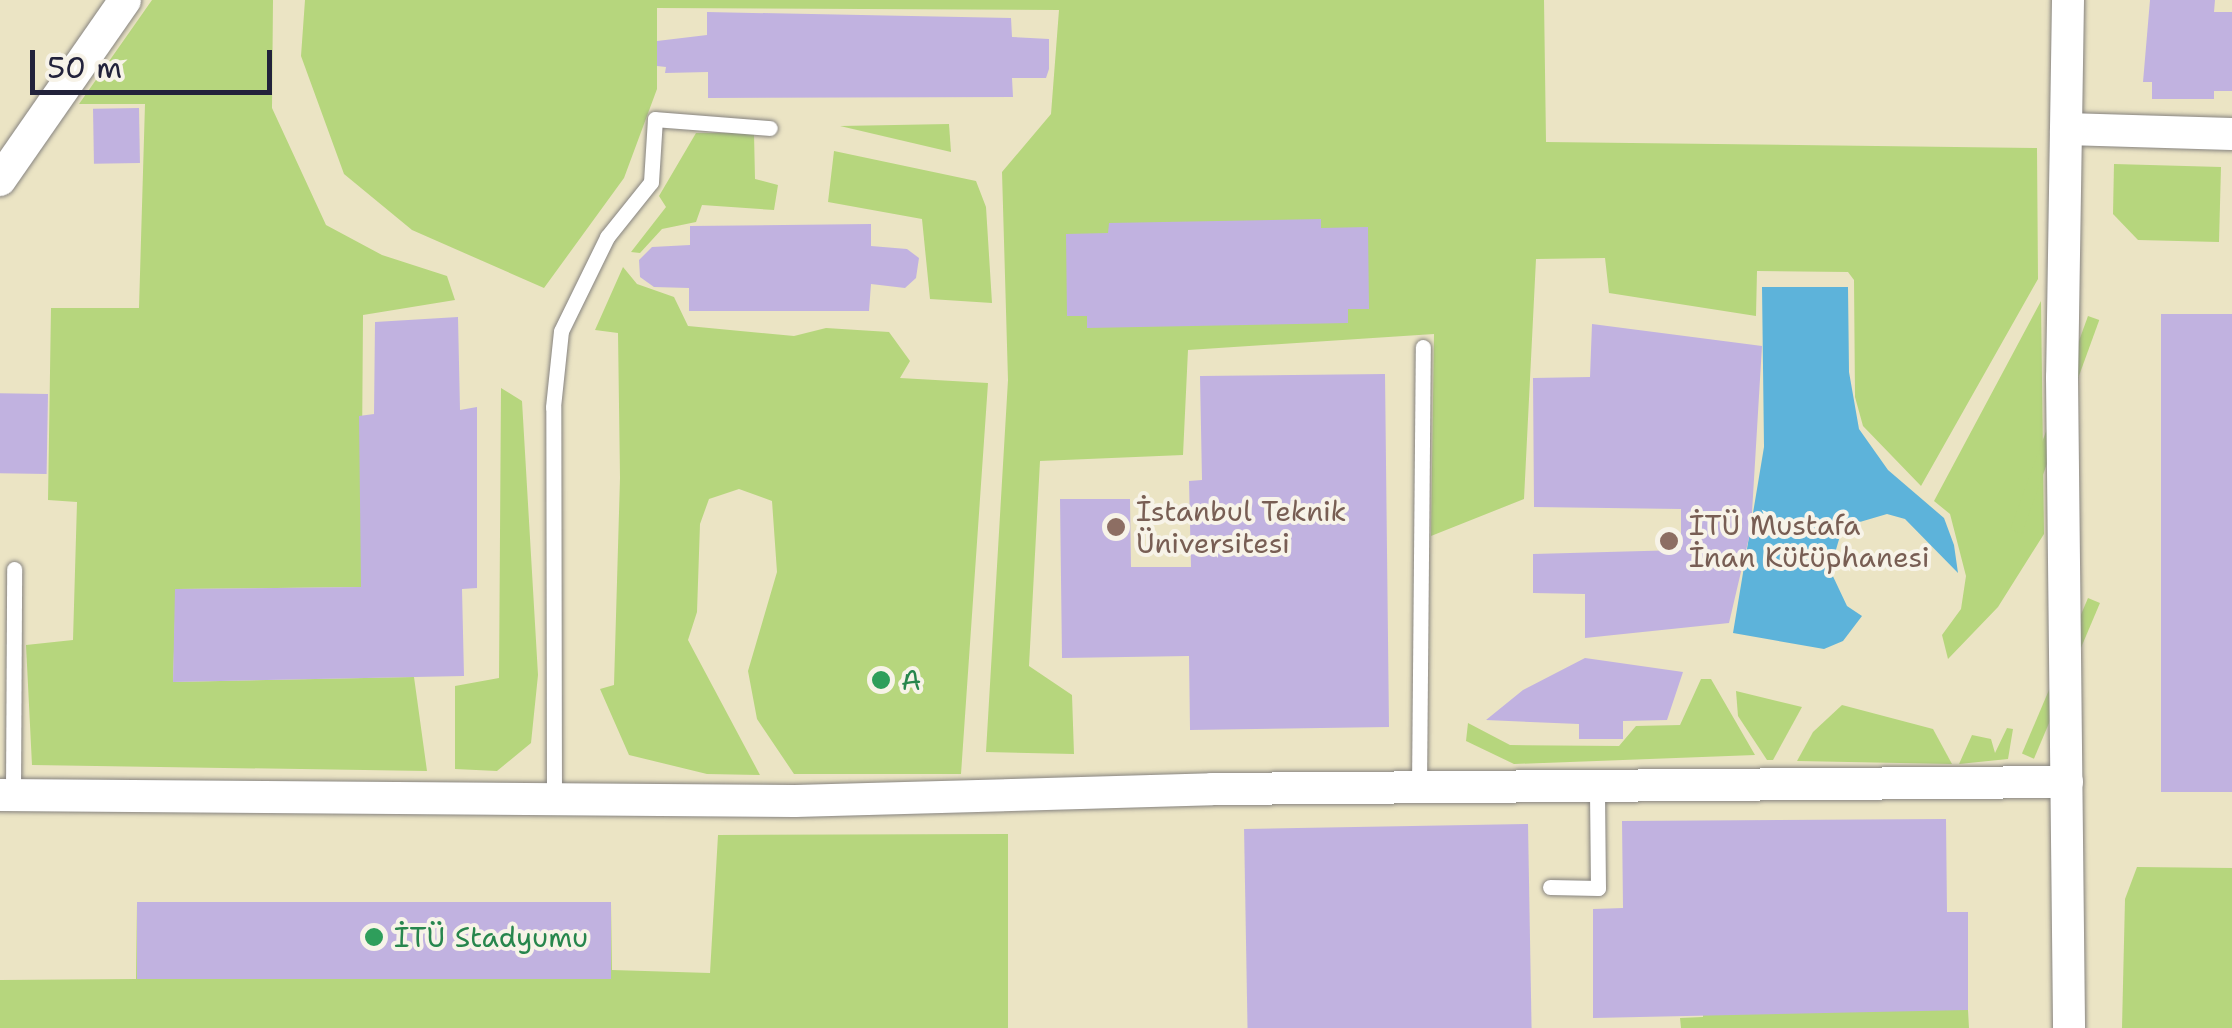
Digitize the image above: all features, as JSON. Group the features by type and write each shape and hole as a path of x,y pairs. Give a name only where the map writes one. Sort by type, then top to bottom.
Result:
{"street":[{"path":"0,180 125,0"},
{"path":"2068,0 2070,1028"},
{"path":"2066,129 2232,134"},
{"path":"6,795 554,798 2067,782"}],"lane":[{"path":"554,798 552,407 561,331 607,237 651,182 655,118 770,128"},
{"path":"1420,790 1422,346"},
{"path":"6,795 14,569"},
{"path":"1550,887 1598,888 1598,786"}],"green space":[{"path":"152,0 273,0 272,108 326,225 382,255 447,276 455,300 363,315 361,587 176,589 173,682 414,677 427,771 32,765 26,645 73,640 77,502 48,500 51,308 139,308 145,104 79,104"},
{"path":"305,0 1544,0 1546,142 2037,148 2038,279 1921,486 1863,426 1855,397 1854,280 1848,272 1757,271 1756,316 1609,293 1605,258 1536,259 1524,499 1431,536 1434,334 1188,350 1183,455 1040,461 1029,666 1072,695 1074,754 986,752 1008,380 1002,172 1051,114 1059,10 657,8 657,89 624,178 544,288 412,230 344,174 301,56"},
{"path":"949,124 951,152 840,126"},
{"path":"696,133 754,133 755,179 778,185 774,210 702,205 696,222 662,229 640,253 631,252 666,207 659,196"},
{"path":"834,151 976,181 986,207 992,303 930,299 922,219 828,202"},
{"path":"2114,164 2221,167 2219,242 2138,240 2113,214"},
{"path":"623,267 637,284 674,297 688,326 794,336 826,328 889,332 910,361 900,378 988,383 961,774 794,774 757,719 748,671 777,572 772,501 739,489 709,499 700,524 697,612 688,640 760,775 707,774 629,755 600,689 614,685 620,478 618,333 595,330"},
{"path":"2041,301 2044,534 1998,607 1948,659 1942,635 1961,609 1966,576 1950,514 1934,501"},
{"path":"2088,316 2099,320 2022,533 2010,529"},
{"path":"501,388 522,401 538,675 531,743 497,771 455,769 455,686 499,678"},
{"path":"2088,598 2100,603 2034,759 2022,754"},
{"path":"1701,679 1711,679 1755,755 1514,764 1466,741 1468,723 1510,745 1619,746 1636,726 1680,725"},
{"path":"1736,691 1802,707 1773,760 1767,760 1738,716"},
{"path":"1842,705 1933,729 1952,764 1797,761 1813,732"},
{"path":"2007,728 2013,729 2008,759 1959,764 1972,735 1991,739 1995,753"},
{"path":"1008,834 1008,1028 0,1028 0,980 136,979 137,902 611,903 612,970 710,973 718,835"},
{"path":"2137,867 2232,868 2232,1028 2122,1028 2125,899"},
{"path":"1703,997 1968,1010 1969,1028 1681,1028 1680,1018 1703,1017"}],"water":[{"path":"1762,287 1848,287 1849,372 1859,429 1888,470 1944,518 1954,545 1958,573 1905,519 1887,514 1853,524 1840,536 1830,570 1847,606 1862,616 1843,641 1824,649 1733,633 1764,447"}],"building":[{"path":"2150,0 2215,0 2214,12 2232,12 2232,91 2214,91 2214,99 2152,99 2152,82 2143,82"},
{"path":"707,12 1011,18 1012,37 1049,39 1049,69 1046,78 1012,78 1013,97 708,98 708,72 665,73 666,67 657,66 657,41 707,35"},
{"path":"139,108 140,163 94,164 93,109"},
{"path":"1321,219 1321,228 1368,227 1369,309 1348,309 1348,323 1087,328 1087,316 1067,316 1066,234 1108,233 1109,223"},
{"path":"871,224 871,246 907,249 919,258 916,278 905,288 871,284 869,311 689,311 689,288 654,287 640,277 639,260 652,247 690,245 690,226"},
{"path":"2161,314 2232,314 2232,792 2161,792"},
{"path":"458,317 460,410 477,407 477,588 462,589 464,676 173,682 175,589 361,587 359,416 374,414 375,322"},
{"name":"İTÜ Mustafa İnan Kütüphanesi","path":"1592,324 1762,346 1751,529 1729,623 1585,638 1585,594 1533,593 1533,554 1681,550 1681,509 1534,507 1533,378 1590,377"},
{"path":"1385,374 1389,727 1190,730 1189,656 1062,658 1060,499 1130,499 1131,567 1191,567 1189,481 1202,480 1200,376"},
{"path":"0,393 48,394 47,474 0,473"},
{"path":"1585,658 1683,672 1667,720 1623,721 1623,739 1579,739 1579,724 1486,720 1523,690"},
{"path":"1946,819 1947,912 1968,912 1968,1010 1593,1018 1593,909 1623,908 1622,821"},
{"path":"1528,824 1532,1028 1248,1028 1244,829"},
{"path":"137,902 611,902 611,979 137,979"}],"place":[{"name":"İstanbul Teknik Üniversitesi","path":"1116,527"},
{"name":"İTÜ Mustafa İnan Kütüphanesi","path":"1669,541"},
{"name":"A","path":"881,680"},
{"name":"İTÜ Stadyumu","path":"374,937"}]}
